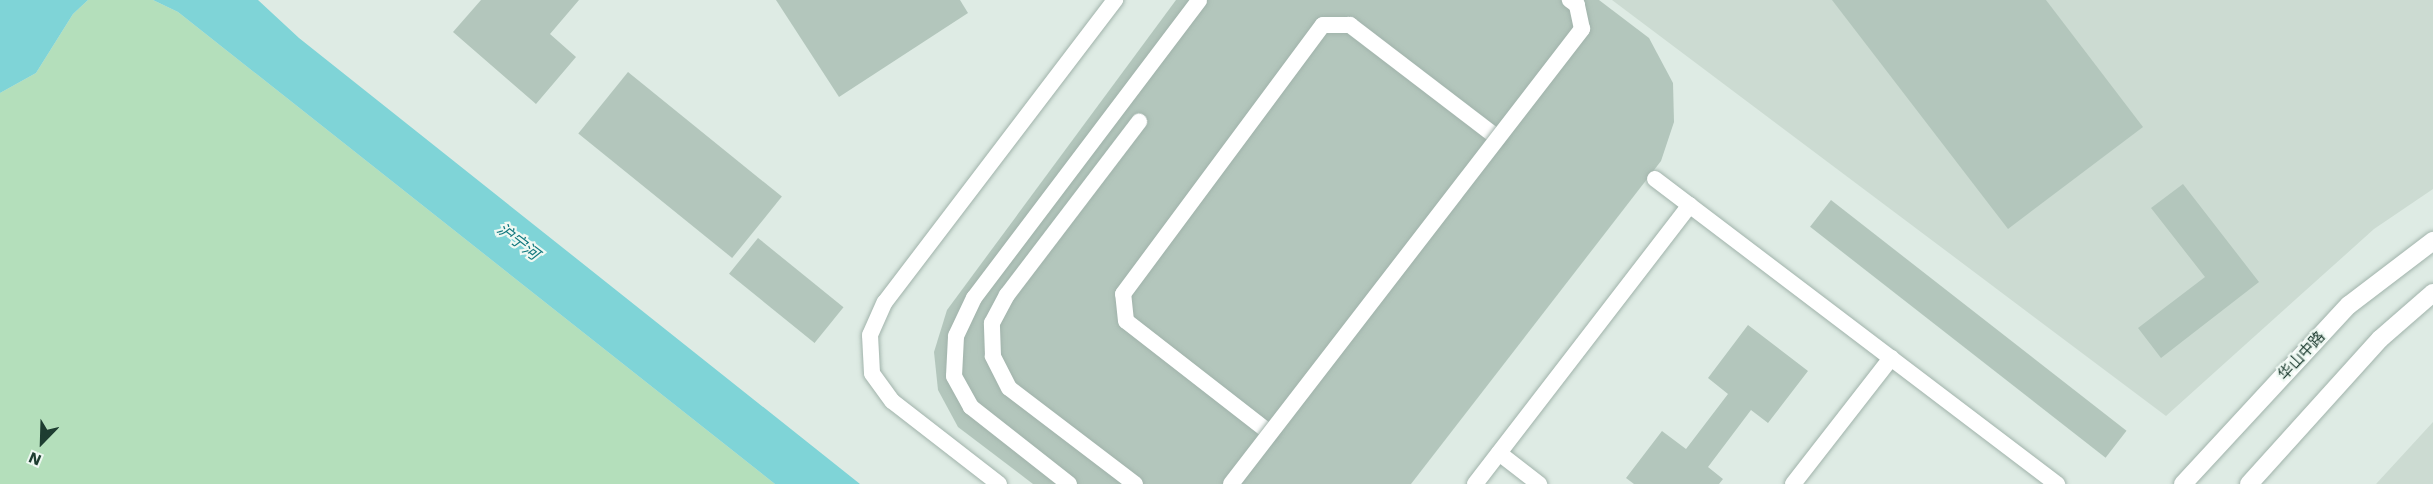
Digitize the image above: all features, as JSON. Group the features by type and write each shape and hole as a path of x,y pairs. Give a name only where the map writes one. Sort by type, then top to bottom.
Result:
{"main road":[{"name":"华山中路","path":"2183,484 2349,305 2433,242"},
{"path":"2249,484 2380,339 2433,293"}],"lane":[{"path":"999,484 892,401 872,373 870,335 885,302 1115,0"},
{"path":"1069,484 971,407 954,376 956,336 974,298 1199,0"},
{"path":"1231,484 1582,29 1576,5 1570,0"},
{"path":"1270,433 1126,321 1123,294 1323,25 1350,25 1498,138"},
{"path":"1119,106 1144,126 1008,295 992,323 993,356 1009,388 1136,484"},
{"path":"1655,179 2057,484"},
{"path":"1475,484 1690,205"},
{"path":"1793,484 1892,358"},
{"path":"1499,453 1539,484"}],"shaded area":[{"path":"1612,0 2433,0 2433,189 2374,229 2166,416"},
{"path":"2433,422 2433,484 2376,484"}],"green space":[{"path":"88,0 153,0 178,12 775,484 0,484 0,93 36,73 73,14"}],"water":[{"path":"0,0 88,0 73,14 36,73 0,93"},
{"name":"沪宁河","path":"153,0 258,0 299,38 860,484 775,484 178,12"}],"building":[{"path":"481,0 579,0 550,34 576,57 536,104 453,32"},
{"path":"776,0 960,0 968,13 839,97"},
{"path":"1176,0 1599,0 1649,38 1673,83 1674,122 1661,161 1411,484 1033,484 958,427 938,390 934,352 947,310"},
{"path":"1832,0 2046,0 2143,127 2008,229"},
{"path":"628,72 782,197 732,258 578,133"},
{"path":"2183,184 2259,282 2161,358 2138,328 2205,277 2151,208"},
{"path":"1831,200 2127,431 2106,458 1810,227"},
{"path":"758,238 843,307 815,343 729,274"},
{"path":"1748,325 1808,371 1768,423 1751,410 1708,467 1723,479 1719,484 1634,484 1626,478 1662,431 1686,449 1728,394 1708,378"}]}
